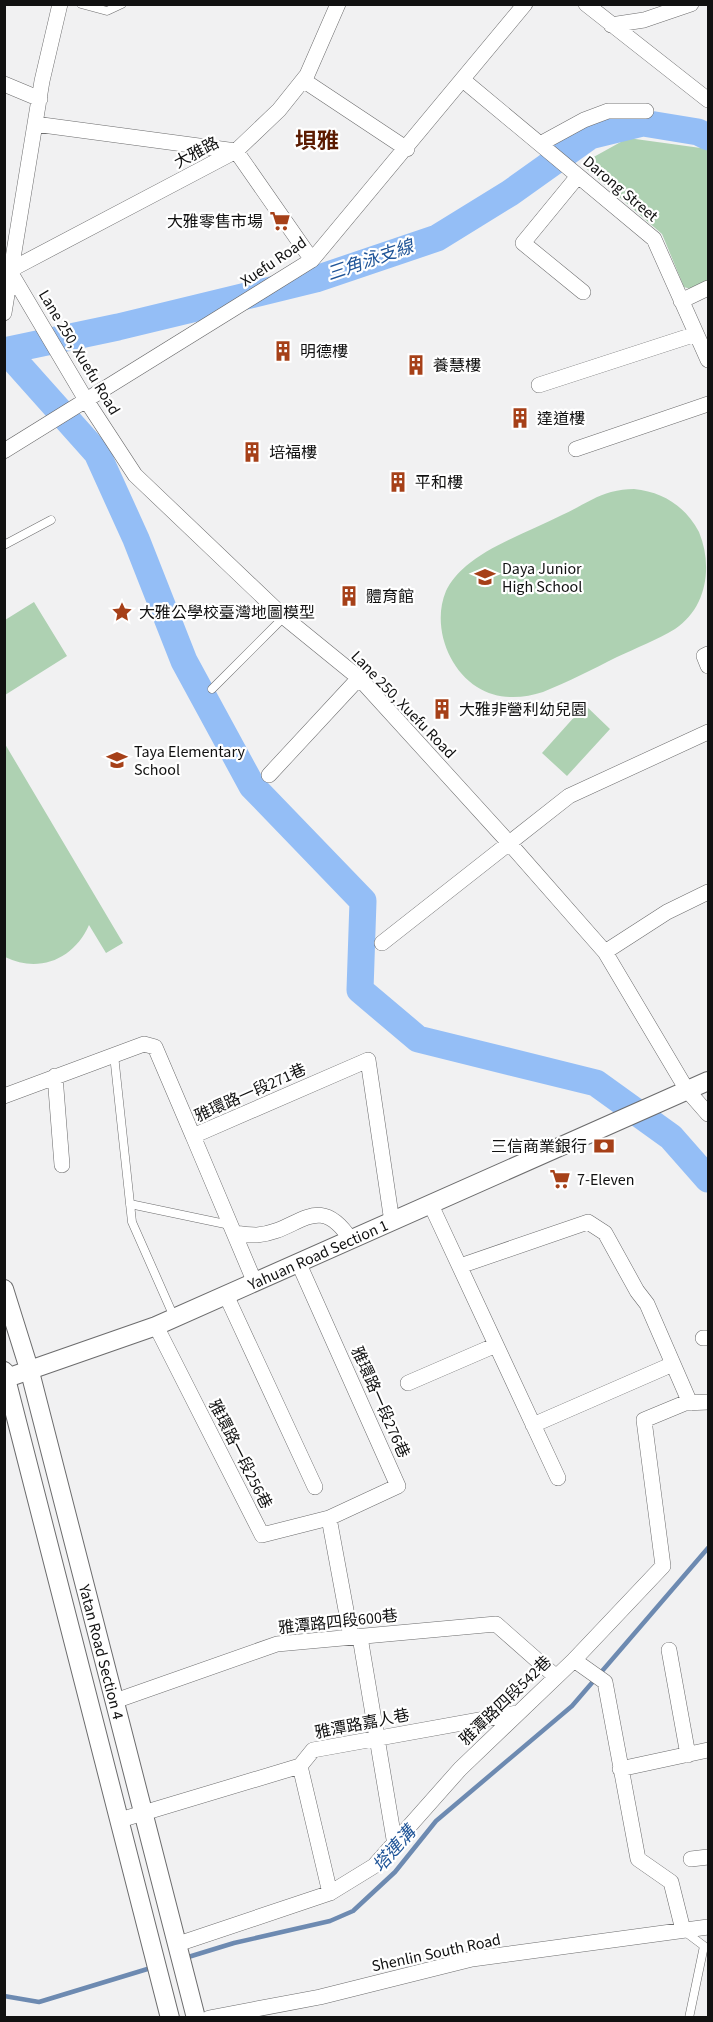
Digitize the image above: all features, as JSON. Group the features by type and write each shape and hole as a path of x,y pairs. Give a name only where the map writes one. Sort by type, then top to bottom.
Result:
{"street":[{"path":"4,313 40,99 60,4"},
{"name":"大雅路","path":"12,272 236,151 279,110 303,80 338,4"},
{"name":"Xuefu Road","path":"4,451 312,260 407,149 525,4"},
{"path":"586,4 708,100"},
{"path":"611,25 644,21 691,4"},
{"path":"303,80 407,149"},
{"name":"Darong Street","path":"463,80 654,239 708,360"},
{"path":"4,84 40,99"},
{"path":"542,146 584,120 608,111 646,111"},
{"path":"36,124 236,151 312,260"},
{"path":"576,174 523,243 583,292"},
{"name":"Lane 250, Xuefu Road","path":"12,272 86,400 135,475 284,616 359,678 510,844 605,952 687,1090 708,1114"},
{"path":"681,301 708,288"},
{"path":"539,385 696,334"},
{"path":"576,449 708,404"},
{"path":"708,654 704,656 708,666"},
{"path":"269,775 359,678"},
{"path":"382,943 569,796 708,732"},
{"path":"605,952 667,912 708,892"},
{"path":"4,1096 144,1044 155,1047 193,1136"},
{"name":"雅環路一段271巷","path":"255,1283 193,1136 368,1060 392,1222"},
{"path":"56,1076 62,1165"},
{"name":"Yahuan Road Section 1","path":"5,1376 30,1372 156,1326 708,1081"},
{"path":"431,1204 558,1478"},
{"path":"232,1229 259,1235 316,1214 339,1222 351,1240"},
{"path":"460,1266 588,1222 605,1233 637,1291 647,1304 690,1403"},
{"name":"雅環路一段276巷","path":"299,1264 398,1486 329,1518"},
{"name":"Yatan Road Section 4","path":"4,1289 30,1372 196,2018"},
{"path":"226,1296 315,1487"},
{"name":"雅環路一段256巷","path":"156,1326 261,1535 329,1518"},
{"path":"408,1383 496,1345"},
{"path":"533,1425 673,1364"},
{"name":"Yatan Road Section 4","path":"5,1376 170,2018"},
{"name":"雅潭路四段542巷","path":"178,1944 330,1893 374,1866 395,1845 459,1769 574,1660 663,1566 644,1420 690,1403 708,1402"},
{"path":"329,1518 378,1738 395,1845"},
{"name":"雅潭路四段600巷","path":"115,1701 277,1644 496,1624 555,1676"},
{"path":"669,1650 688,1755"},
{"path":"574,1660 605,1682 638,1859 671,1882 683,1930"},
{"name":"雅潭路嘉人巷","path":"120,1820 300,1766 313,1750 517,1713"},
{"path":"620,1768 708,1750"},
{"path":"300,1766 330,1893"},
{"path":"691,1859 708,1857"},
{"name":"Shenlin South Road","path":"209,2018 320,1997 472,1959 708,1927"}],"lane":[{"path":"81,4 107,11 122,4"},
{"path":"4,545 51,520"},
{"path":"212,689 284,616"},
{"path":"114,1055 132,1222 175,1318"},
{"path":"130,1204 232,1229"},
{"path":"683,1930 704,1946 689,2018"}],"green space":[{"path":"628,138 708,149 708,285 697,291 684,287 662,234 581,164"},
{"path":"634,489 654,493 672,502 687,515 699,532 706,559 706,572 700,598 686,620 661,637 543,692 518,697 501,696 485,691 466,679 450,657 442,631 442,604 446,591 457,575 476,558 512,538 605,494"},
{"path":"34,602 67,656 5,695 5,620"},
{"path":"585,705 610,729 567,776 542,753"},
{"path":"5,744 123,943 106,953 89,925 74,947 65,955 54,960 30,964 5,957"}],"waterway":[{"name":"三角泳支線","path":"4,351 118,327 316,279 437,238 510,193 590,136 643,123 698,132 708,137"},
{"path":"6,351 97,453 136,539 184,661 252,786 363,901 360,990 418,1039 596,1083 671,1137 708,1179"},
{"name":"塔連溝","path":"185,1958 234,1943 330,1921 353,1911 395,1872 436,1821 572,1706 708,1548"},
{"name":"塔連溝","path":"4,1996 39,2002 154,1967"}],"place":[{"name":"大雅零售市場","path":"280,221"},
{"name":"明德樓","path":"283,351"},
{"name":"養慧樓","path":"416,365"},
{"name":"達道樓","path":"520,418"},
{"name":"培福樓","path":"252,452"},
{"name":"平和樓","path":"398,482"},
{"name":"Daya Junior High School","path":"485,577"},
{"name":"體育館","path":"349,596"},
{"name":"大雅公學校臺灣地圖模型","path":"122,612"},
{"name":"大雅非營利幼兒園","path":"442,709"},
{"name":"Taya Elementary School","path":"117,760"},
{"name":"三信商業銀行","path":"604,1146"},
{"name":"7-Eleven","path":"560,1179"}],"district":[{"name":"垻雅","path":"317,140"}]}
